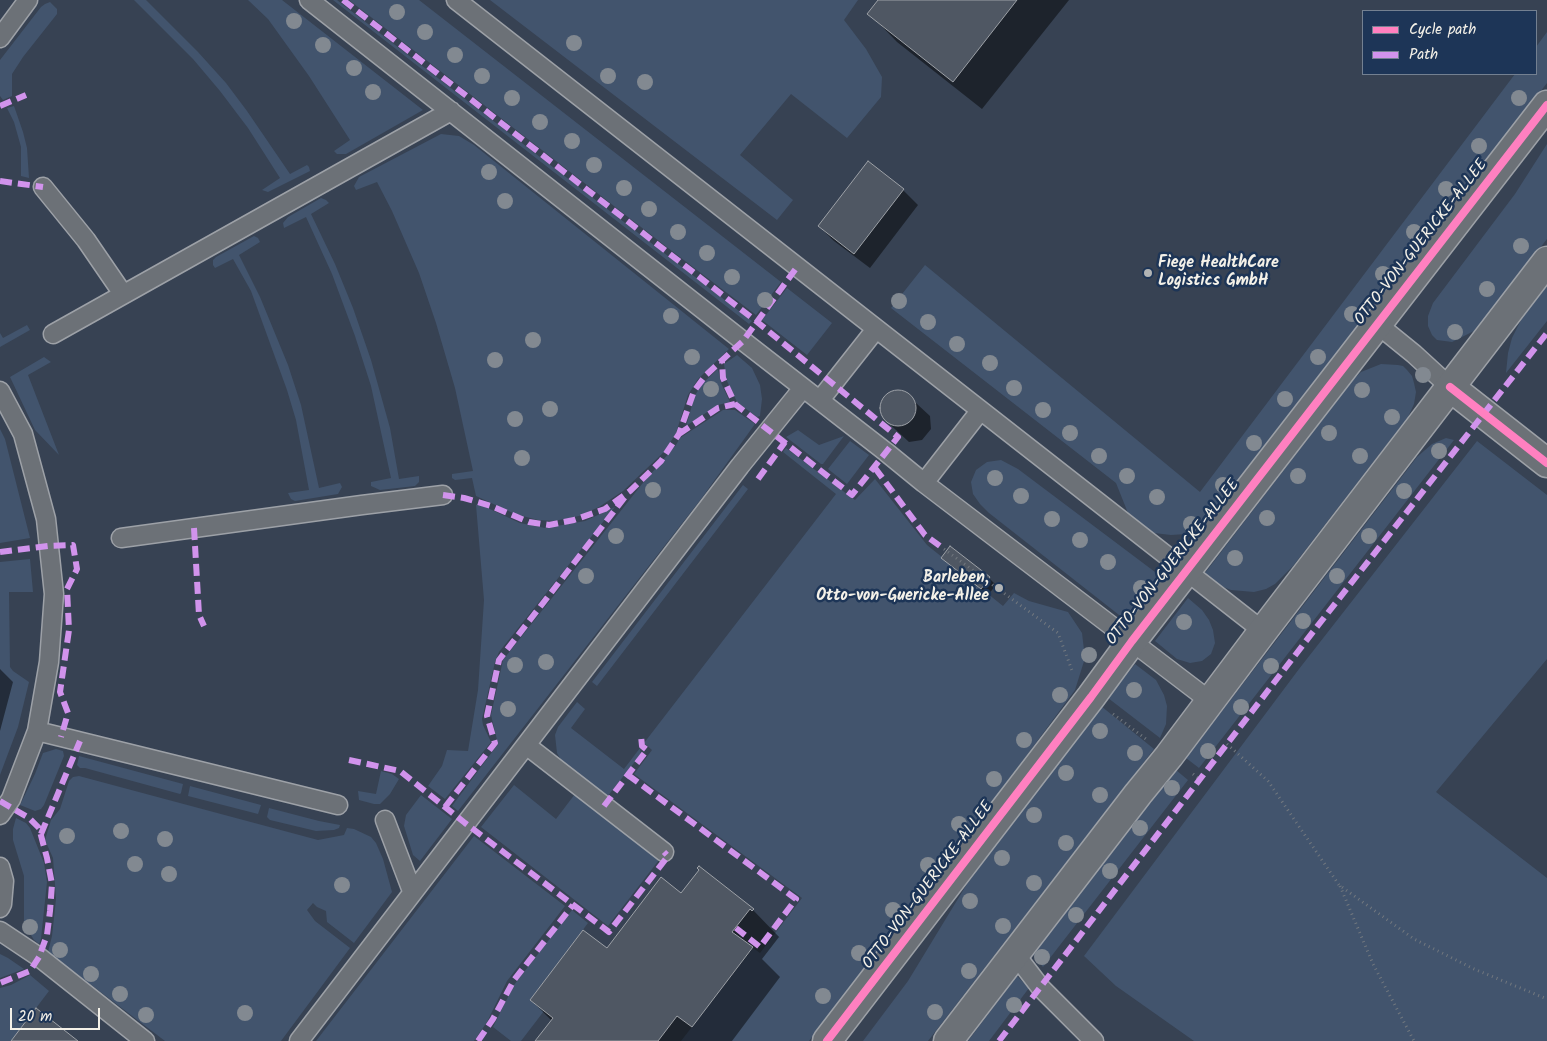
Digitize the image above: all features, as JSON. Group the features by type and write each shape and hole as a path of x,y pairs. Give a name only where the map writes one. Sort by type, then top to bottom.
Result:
{"street":[{"name":"OTTO-VON-GUERICKE-ALLEE","path":"827,1041 1185,571 1547,105"},
{"path":"948,1041 1169,756 1547,261"},
{"path":"1450,387 1547,463"}],"lane":[{"path":"0,38 28,0"},
{"path":"309,0 924,483 1210,701"},
{"path":"456,0 1263,631"},
{"path":"53,334 451,111"},
{"path":"43,186 86,240 123,294"},
{"path":"1377,324 1420,359 1450,387"},
{"path":"820,400 876,329"},
{"path":"299,1041 412,891 740,466 803,388"},
{"path":"0,391 23,434 47,528 54,594 50,662 37,731 11,799 0,815"},
{"path":"924,483 980,411"},
{"path":"121,538 443,495"},
{"path":"37,731 338,806"},
{"path":"526,745 664,852"},
{"path":"385,820 412,891"},
{"path":"0,868 4,880 0,908"},
{"path":"0,931 39,957 145,1041"},
{"path":"1014,954 1041,988 1094,1041"}],"path":[{"path":"944,549 1058,633 1077,686 1200,780"},
{"path":"1227,744 1268,781 1339,885 1373,964 1414,1041"},
{"path":"1339,885 1414,938 1474,969 1547,999"}],"shaded area":[{"path":"134,0 146,0 226,83 290,174 307,165 310,171 268,192 262,190 280,178 248,128 193,59"},
{"path":"248,0 282,0 423,110 346,154 337,154 334,151 350,140 309,76 268,19"},
{"path":"333,0 337,0 752,321 749,324"},
{"path":"349,0 419,0 781,282 756,315"},
{"path":"490,0 858,0 844,20 866,49 882,77 881,97 847,138 791,94 740,155 793,200 777,220"},
{"path":"50,2 57,9 57,14 12,74 12,96 3,100 0,96 0,60 41,7"},
{"path":"1547,32 1547,83 1413,256 1295,413 1214,513 1200,528 1186,534 1154,533 1128,513 1116,483 891,308 925,265 1200,492 1514,75 1537,75 1537,46"},
{"path":"14,106 27,148 29,178 21,176 21,147 14,122 7,108"},
{"path":"441,134 459,136 474,145 729,349 698,379 688,395 676,433 665,451 623,491 599,507 579,516 554,521 538,520 515,514 476,496 472,478 455,480 452,478 452,474 473,471 455,388 436,323 419,273 377,182 356,190 354,186 359,177"},
{"path":"1547,144 1547,239 1476,330 1452,342 1437,340 1432,335 1428,326 1428,316 1433,303 1515,194"},
{"path":"321,198 329,203 311,214 335,264 371,360 390,428 399,479 419,476 419,482 415,486 380,490 371,486 371,482 391,478 371,386 355,336 332,274 306,217 284,228 283,223 288,217"},
{"path":"254,236 260,242 239,255 260,297 288,365 301,405 319,488 340,483 342,487 338,494 295,501 291,499 288,493 309,490 296,420 287,390 251,291 233,259 215,268 213,265 213,260 216,257"},
{"path":"1547,285 1547,321 1506,373 1512,338 1521,320"},
{"path":"787,288 832,323 807,355 762,320"},
{"path":"27,325 30,330 0,347 0,333 3,338"},
{"path":"737,355 752,368 760,385 762,399 760,416 757,417 737,402 726,379 724,364"},
{"path":"44,357 51,362 28,375 59,455 35,430 10,377"},
{"path":"1381,364 1403,366 1412,376 1416,392 1414,404 1408,417 1293,566 1275,584 1254,592 1231,590 1221,586 1205,573 1353,380 1361,372"},
{"path":"718,369 721,383 730,402 718,405 686,426 695,395 704,382"},
{"path":"723,410 735,410 755,424 701,499 458,811 452,806 498,744 491,715 503,660 680,438"},
{"path":"0,429 5,439 30,538 0,543"},
{"path":"798,430 819,445 844,436 823,464 821,464 786,437"},
{"path":"1446,438 1454,440 1199,768 1186,758 1417,457 1432,444"},
{"path":"850,441 869,455 847,484 828,469"},
{"path":"1477,441 1547,495 1547,659 1436,792 1547,878 1547,1041 1194,1041 1116,986 1084,956 1299,669"},
{"path":"786,448 855,500 875,479 927,545 1003,606 1014,593 1029,601 1068,612 1082,633 1085,658 1075,690 984,813 809,1041 681,1041 753,948 760,953 802,898 634,774 652,750 644,743 836,494 783,452"},
{"path":"1001,460 1018,469 1163,578 1128,622 980,504 973,494 971,482 976,470 987,462"},
{"path":"743,485 748,489 597,686 592,682"},
{"path":"479,504 520,523 545,528 585,521 615,507 499,652 482,719 491,742 445,799 428,786 442,766 447,750 468,751 478,690 484,600 476,505"},
{"path":"30,559 33,592 9,592 10,667 29,682 18,727 0,775 0,562"},
{"path":"1188,598 1202,610 1209,620 1215,643 1211,654 1202,661 1190,663 1177,659 1155,641"},
{"path":"1135,664 1156,680 1164,695 1167,706 1166,724 1160,738 1108,698"},
{"path":"577,702 585,709 571,728 624,769 640,748 641,754 607,797 561,760 557,753 555,735 558,727"},
{"path":"1101,706 1154,749 928,1041 863,1041 908,981 967,884"},
{"path":"56,749 63,751 64,756 44,805 41,809 35,811 20,805 43,753"},
{"path":"79,756 183,784 181,793 80,768 77,765"},
{"path":"1176,770 1188,780 1043,967 1033,955"},
{"path":"381,771 392,774 399,779 390,794 380,804 359,800 358,791 376,794"},
{"path":"79,776 318,840 344,835 347,828 354,829 371,837 376,843 383,859 392,892 354,943 327,922 326,911 313,903 307,910 315,921 350,948 281,1041 165,1041 48,952 52,936 56,899 53,858 45,840 51,820 60,809 69,781 73,777"},
{"path":"514,785 556,819 575,794 659,860 608,926 481,827"},
{"path":"190,786 261,805 258,814 188,796"},
{"path":"421,795 452,819 420,861 413,855 404,826 406,815"},
{"path":"269,808 340,825 339,828 334,830 316,831 270,820 267,817"},
{"path":"16,818 26,823 30,828 44,863 47,882 39,944 34,940 24,924 24,876 13,840"},
{"path":"474,836 565,906 507,981 487,1022 474,1041 316,1041"},
{"path":"572,910 588,923 530,1000 544,1011 521,1041 511,1041 493,1027 514,985"},
{"path":"0,954 8,958 24,969 0,978"},
{"path":"30,975 49,991 11,1041 0,1041 0,988 11,985"},
{"path":"1017,976 1029,988 989,1041 968,1041"}],"building":[{"path":"878,0 1017,0 953,82 867,14"},
{"path":"868,161 904,189 854,254 818,226"},
{"path":"898,390 905,391 911,395 915,401 915,415 911,421 905,425 898,426 891,425 885,421 881,415 880,408 881,401 885,395 891,391"},
{"path":"950,546 990,577 981,589 941,558"},
{"path":"699,866 754,909 752,911 750,909 732,932 753,947 692,1027 677,1016 658,1041 535,1041 553,1018 530,1000 583,930 607,948 661,877 681,893 699,870 697,868"},
{"path":"36,1008 78,1041 11,1041"}],"marked path":[{"path":"343,0 756,321 898,437 852,495 735,404 723,378 722,362"},
{"path":"0,106 26,95"},
{"path":"0,181 43,187"},
{"path":"443,495 464,498 491,506 529,522 549,525 574,520 605,509 630,491 661,461 679,434 694,391 706,375 743,341 797,267"},
{"path":"999,1041 1316,628 1547,333"},
{"path":"679,434 718,408 735,404"},
{"path":"758,479 785,442"},
{"path":"875,468 925,535 944,549"},
{"path":"445,807 495,743 487,716 499,660 625,497"},
{"path":"194,528 199,615 204,626"},
{"path":"0,552 73,545 77,569 67,589 69,630 60,692 68,713 61,737"},
{"path":"604,806 647,750 642,746 641,736"},
{"path":"41,834 80,741"},
{"path":"349,760 400,771 465,823 609,932 668,856 664,852"},
{"path":"628,775 796,899 760,947 736,928"},
{"path":"0,801 29,818 39,828 52,884 47,935 39,957 30,971 0,983"},
{"path":"478,1041 493,1019 514,980 573,905"}],"cycle path":[{"path":"827,1041 1132,641 1547,105"},
{"path":"1450,387 1547,463"}],"place":[{"name":"Fiege HealthCare Logistics GmbH","path":"1148,273"},
{"name":"Barleben, Otto-von-Guericke-Allee","path":"999,588"}]}
